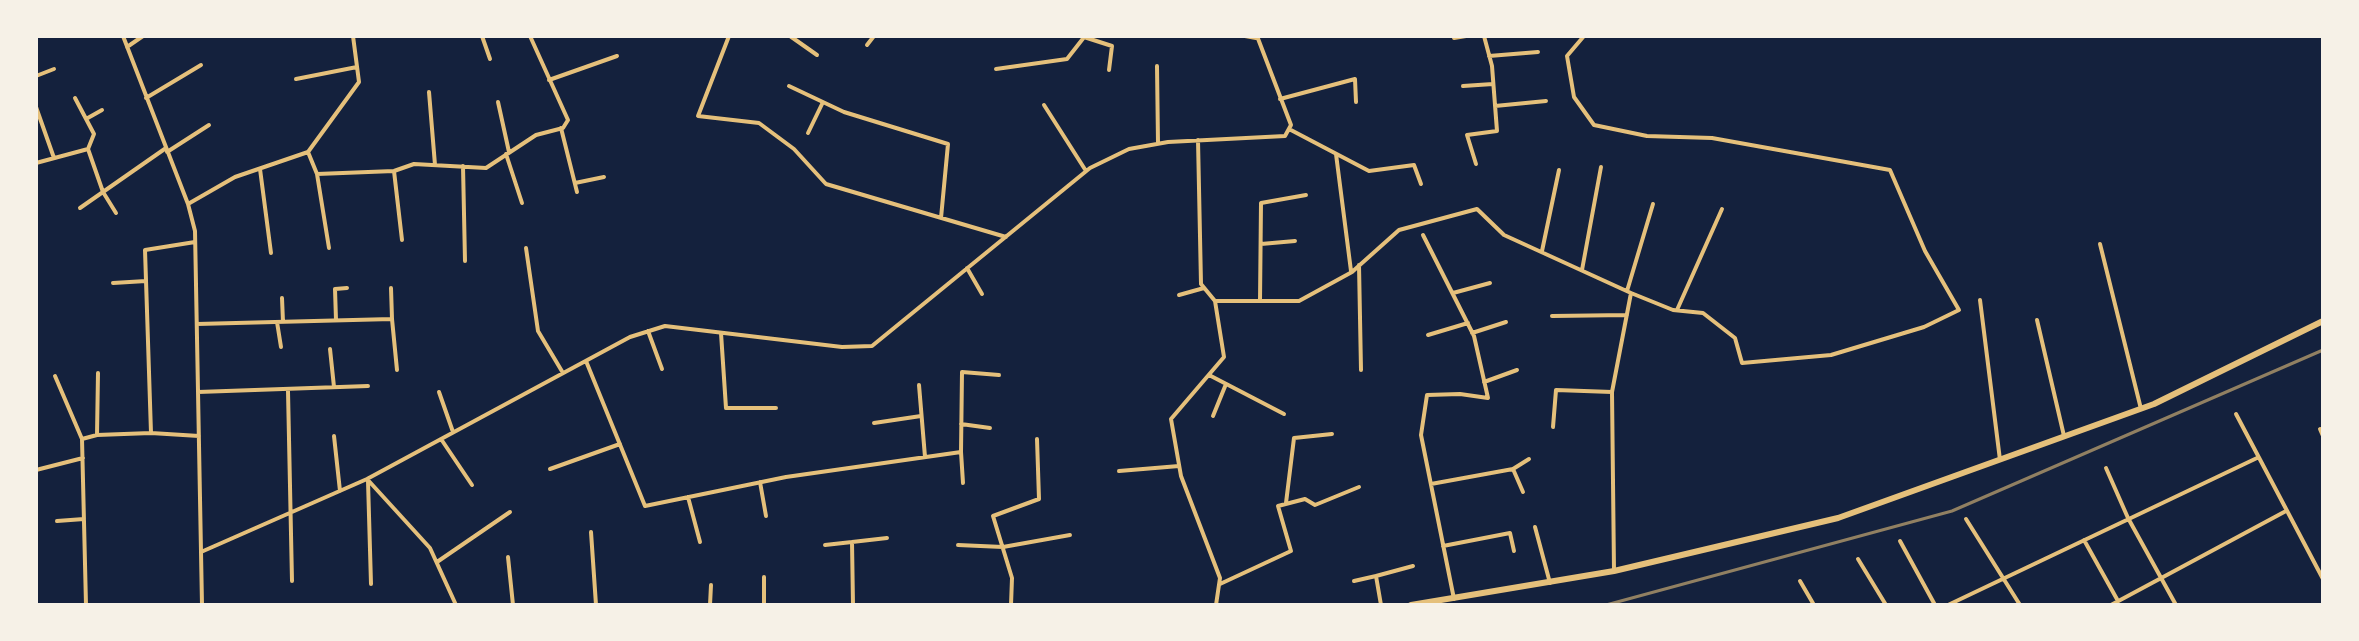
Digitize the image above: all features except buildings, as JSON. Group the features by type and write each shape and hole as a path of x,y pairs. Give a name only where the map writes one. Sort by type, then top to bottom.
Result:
{"main road":[{"path":"1411,605 1614,571 1838,518 2141,409 2323,321"}],"street":[{"path":"123,36 188,204 195,242 202,605"},
{"path":"127,47 143,36"},
{"path":"188,204 235,177 308,152 359,82 353,36"},
{"path":"482,36 490,59"},
{"path":"317,174 394,171 414,164 486,168 536,135 562,128 568,120 532,36"},
{"path":"790,36 817,55"},
{"path":"867,45 874,36"},
{"path":"996,69 1067,59 1084,36 1112,46 1109,70"},
{"path":"201,552 367,479 563,373 648,331 665,326 842,347 872,346 1086,171 1129,149 1158,143 1285,136 1291,125 1256,37 1245,36"},
{"path":"1454,38 1466,36"},
{"path":"1476,164 1467,135 1497,131 1493,84 1484,36"},
{"path":"1215,301 1299,301 1352,272 1399,230 1477,209 1504,235 1629,292 1677,310 1703,313 1735,338 1742,363 1831,355 1924,327 1959,310 1925,251 1890,170 1712,138 1647,136 1594,125 1574,97 1567,56 1584,36"},
{"path":"727,37 698,116 759,123 794,149 826,184 1006,237"},
{"path":"1489,56 1538,52"},
{"path":"549,80 617,56"},
{"path":"146,98 201,65"},
{"path":"1157,66 1158,143"},
{"path":"296,79 357,67"},
{"path":"36,76 54,69"},
{"path":"1280,99 1355,79 1356,102"},
{"path":"1463,86 1493,84"},
{"path":"789,86 823,102 948,144 941,218"},
{"path":"429,92 435,165"},
{"path":"75,98 94,134 88,149 103,192 116,213"},
{"path":"1495,106 1546,101"},
{"path":"498,102 522,203"},
{"path":"808,133 823,102"},
{"path":"1044,105 1086,171"},
{"path":"36,107 54,158"},
{"path":"86,119 102,110"},
{"path":"80,208 209,125"},
{"path":"562,128 577,192"},
{"path":"1289,129 1369,171 1414,165 1421,184"},
{"path":"1198,140 1202,286 1215,301 1224,357 1171,419 1179,466 1220,584 1216,605"},
{"path":"36,163 88,149"},
{"path":"308,152 317,174 329,248"},
{"path":"1336,154 1352,272"},
{"path":"463,166 465,261"},
{"path":"1582,270 1601,167"},
{"path":"260,169 271,253"},
{"path":"1542,251 1559,170"},
{"path":"394,171 402,240"},
{"path":"575,183 604,177"},
{"path":"1260,301 1261,203 1306,195"},
{"path":"1614,571 1612,392 1629,292 1653,204"},
{"path":"1677,310 1722,209"},
{"path":"1423,235 1472,333 1488,398 1460,394 1427,395 1421,435 1454,599"},
{"path":"1261,244 1295,241"},
{"path":"151,433 145,250 195,242"},
{"path":"2100,244 2141,409"},
{"path":"526,248 538,331 563,373"},
{"path":"1359,265 1361,370"},
{"path":"967,268 982,294"},
{"path":"113,283 146,281"},
{"path":"1453,293 1490,283"},
{"path":"1179,295 1202,286"},
{"path":"336,320 335,289 347,288"},
{"path":"391,288 397,370"},
{"path":"281,347 282,298"},
{"path":"1980,300 2000,460"},
{"path":"1552,316 1627,315"},
{"path":"196,324 392,319"},
{"path":"2037,320 2064,436"},
{"path":"1472,333 1506,322"},
{"path":"1428,335 1468,323"},
{"path":"648,331 662,369"},
{"path":"721,333 726,408 776,408"},
{"path":"330,349 334,387"},
{"path":"586,361 645,506 760,482 961,452"},
{"path":"1484,382 1517,370"},
{"path":"963,483 962,372 999,375"},
{"path":"97,435 98,373"},
{"path":"1209,375 1284,414"},
{"path":"55,376 82,439 86,605"},
{"path":"1213,416 1226,384"},
{"path":"919,385 925,457"},
{"path":"198,392 368,386"},
{"path":"1553,427 1556,390 1612,392"},
{"path":"288,391 288,514 292,581"},
{"path":"439,392 453,432"},
{"path":"2236,414 2323,579"},
{"path":"874,423 921,416"},
{"path":"961,424 990,428"},
{"path":"2320,429 2323,436"},
{"path":"82,439 97,435 151,433 199,436"},
{"path":"1286,503 1294,438 1332,434"},
{"path":"334,436 340,491"},
{"path":"441,439 472,485"},
{"path":"1011,605 1012,578 993,516 1039,499 1037,439"},
{"path":"550,469 620,444"},
{"path":"36,470 83,458"},
{"path":"1948,605 2257,458"},
{"path":"1431,484 1513,469 1529,459"},
{"path":"1119,471 1179,466"},
{"path":"2106,468 2128,518 2176,605"},
{"path":"1513,469 1523,492"},
{"path":"367,479 430,548 456,605"},
{"path":"367,479 371,584"},
{"path":"760,482 766,516"},
{"path":"1220,584 1291,551 1278,506 1305,499 1315,505 1359,487"},
{"path":"688,497 700,542"},
{"path":"2111,605 2286,511"},
{"path":"437,562 510,512"},
{"path":"57,521 84,519"},
{"path":"1966,519 2020,605"},
{"path":"1535,527 1550,583"},
{"path":"591,532 596,605"},
{"path":"1443,546 1510,533 1514,551"},
{"path":"958,545 1003,547 1070,535"},
{"path":"825,545 887,538"},
{"path":"2083,539 2118,601"},
{"path":"1900,541 1935,605"},
{"path":"852,542 853,605"},
{"path":"508,557 513,605"},
{"path":"1858,559 1886,605"},
{"path":"1354,581 1413,566"},
{"path":"1376,576 1381,605"},
{"path":"764,577 764,605"},
{"path":"1800,581 1814,605"},
{"path":"710,605 711,585"}],"railway":[{"path":"1606,605 1952,511 2323,350"}]}
